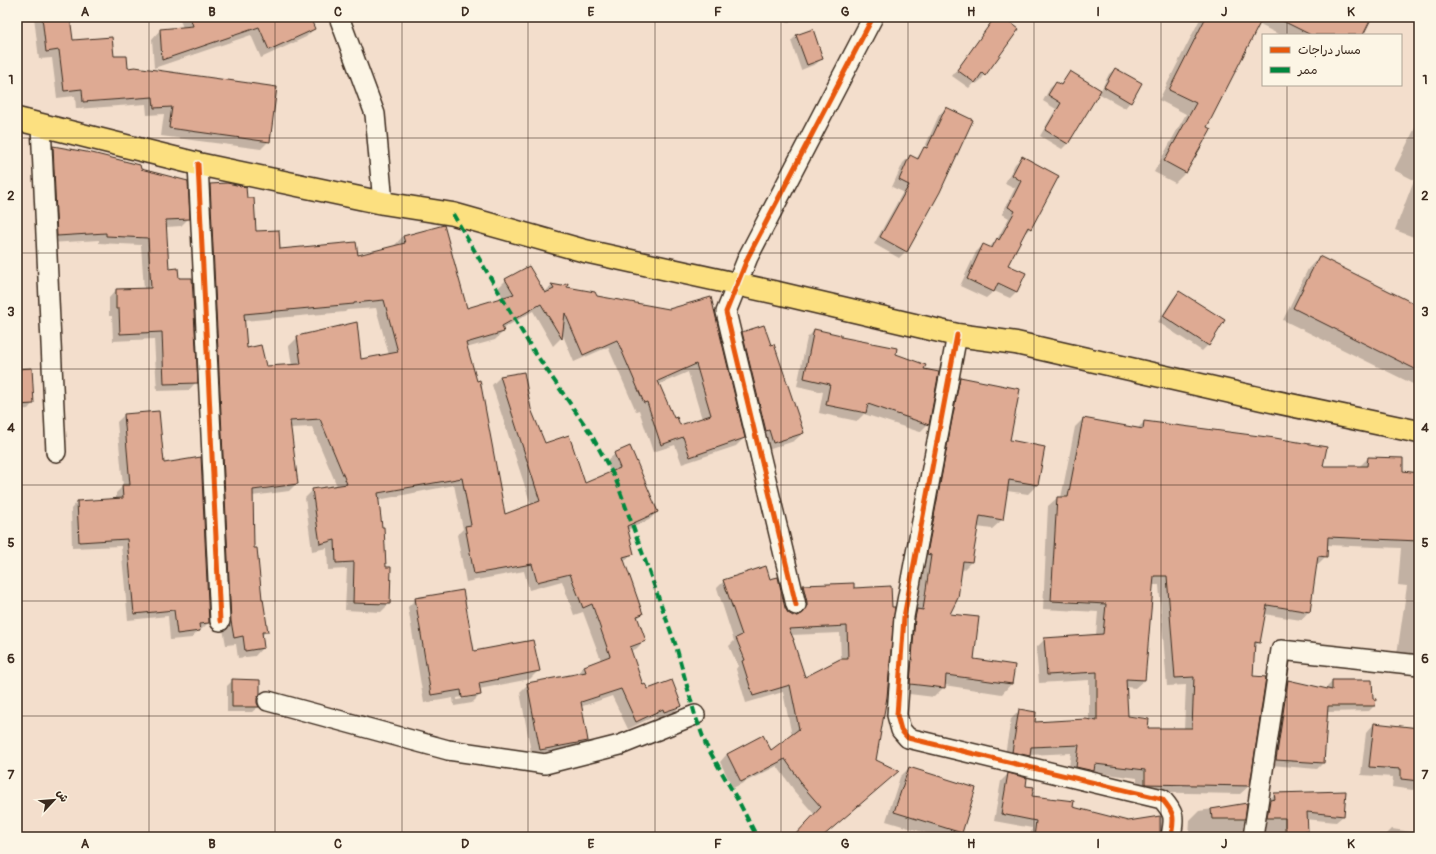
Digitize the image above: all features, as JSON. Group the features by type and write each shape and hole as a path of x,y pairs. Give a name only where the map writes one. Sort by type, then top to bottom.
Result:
{"main road":[{"path":"17,119 198,164 383,203 453,214 586,251 782,294 957,335 1016,343 1262,399 1419,432"}],"street":[{"path":"339,17 375,114 383,203"},
{"path":"796,605 726,312 748,257 873,17"},
{"path":"41,125 56,452"},
{"path":"198,164 220,621"},
{"path":"957,335 904,617 897,715 901,730 908,738 1162,799 1171,809 1174,819 1171,837"},
{"path":"1253,837 1281,650 1419,665"},
{"path":"268,701 448,750 545,764 620,746 696,715"}],"building":[{"path":"42,17 70,17 73,40 112,37 114,56 127,56 128,68 135,67 277,87 270,142 169,128 172,107 154,108 153,97 83,102 82,89 64,91 59,50 46,52"},
{"path":"190,17 310,17 315,29 269,50 259,27 162,60 160,29 193,26"},
{"path":"995,17 1003,17 1019,29 985,76 982,73 975,83 957,70"},
{"path":"1206,17 1263,17 1207,127 1211,129 1186,173 1164,161 1196,103 1169,90"},
{"path":"1275,17 1372,17 1364,34 1309,34"},
{"path":"813,29 823,59 807,65 796,35"},
{"path":"1115,68 1142,83 1131,103 1104,87"},
{"path":"1070,71 1101,90 1068,144 1045,130 1061,103 1048,95 1056,82 1061,85"},
{"path":"946,107 973,120 940,192 907,252 880,237 909,185 899,180 910,155 918,159 924,147 927,148"},
{"path":"53,146 92,153 140,165 141,169 188,181 190,219 166,220 169,269 178,268 179,278 192,278 198,383 164,384 162,332 120,334 119,309 116,309 116,289 151,288 148,238 106,236 106,233 57,236"},
{"path":"1022,156 1059,176 1031,229 1028,227 1008,265 1026,273 1017,292 998,283 994,292 967,279 983,244 992,248 997,238 999,240 1015,211 1008,207 1021,181 1012,175"},
{"path":"227,183 246,187 247,198 254,198 256,231 279,230 280,249 356,242 358,255 405,243 403,236 444,225 467,308 514,294 505,279 529,266 545,293 554,289 551,284 562,286 568,283 567,287 595,292 597,296 669,309 711,297 745,438 690,457 683,437 661,445 647,402 644,403 617,340 583,355 565,313 562,339 541,304 502,326 504,332 466,343 477,381 480,380 505,514 540,501 500,376 524,372 531,409 545,443 569,435 585,483 620,468 614,453 630,446 658,512 627,526 634,554 623,557 643,614 637,616 646,641 630,647 643,685 645,684 648,689 672,680 682,706 664,712 663,709 636,722 621,689 581,702 588,741 540,750 527,683 586,672 584,666 610,656 592,604 583,608 570,574 537,582 532,564 474,574 465,526 471,525 462,478 378,493 382,527 384,527 386,567 391,567 390,604 353,603 354,562 336,563 335,540 320,544 312,489 347,484 320,419 290,421 298,484 253,490 254,548 257,548 262,599 268,632 262,632 264,648 245,651 243,636 234,638 231,621 210,184","holes":["384,300 398,352 361,359 357,322 297,336 301,364 266,366 261,345 247,348 244,314","696,364 711,415 680,425 677,417 674,418 658,381"]},
{"path":"1319,256 1419,306 1419,371 1293,308"},
{"path":"1179,291 1225,320 1209,346 1163,316"},
{"path":"764,325 771,345 774,344 804,433 773,443 769,430 766,431 742,332"},
{"path":"814,329 841,335 841,337 897,348 896,354 926,365 924,369 939,372 929,425 868,404 866,413 826,405 830,384 804,378"},
{"path":"32,368 34,404 17,405 17,369"},
{"path":"960,377 1020,389 1010,440 1045,447 1038,485 1009,480 1003,520 980,516 972,562 963,561 958,598 950,614 979,617 974,659 1015,665 1012,684 946,675 945,688 910,684 915,618 917,609 923,610 931,555 927,554"},
{"path":"159,411 164,463 201,457 209,623 199,624 200,631 177,634 174,610 134,614 127,539 79,542 77,501 123,498 122,485 130,485 124,414"},
{"path":"1083,418 1143,429 1144,421 1275,438 1327,447 1323,466 1367,466 1368,457 1403,458 1403,471 1419,473 1419,541 1328,537 1327,557 1318,556 1310,612 1267,605 1260,643 1255,642 1253,676 1266,677 1250,786 1145,784 1145,770 1095,764 1094,771 1076,767 1079,745 1031,747 1030,756 1012,752 1019,709 1036,712 1035,722 1086,719 1097,721 1097,672 1047,675 1044,638 1103,634 1106,604 1051,601 1057,497 1068,497","holes":["1154,576 1167,576 1175,678 1194,677 1192,728 1148,728 1149,719 1128,716 1126,679 1145,680"]},
{"path":"766,566 770,579 778,577 785,608 788,613 793,616 798,616 807,608 803,585 854,583 854,588 891,586 892,607 895,607 887,697 876,760 899,771 822,837 793,837 821,807 800,783 801,782 785,759 741,782 727,754 763,735 771,750 799,729 790,685 753,696 742,661 745,660 736,638 742,635 723,580","holes":["847,626 848,659 840,659 805,677 794,640 789,629"]},
{"path":"463,590 474,651 533,640 540,671 479,683 481,695 462,698 461,690 431,695 415,598"},
{"path":"232,679 260,680 260,694 257,698 259,707 232,707"},
{"path":"1288,680 1332,690 1332,680 1372,680 1373,698 1376,699 1375,706 1328,706 1324,763 1276,760"},
{"path":"1374,723 1419,728 1419,781 1401,779 1401,769 1369,767"},
{"path":"909,767 976,788 962,833 894,812"},
{"path":"1008,773 1027,778 1026,786 1034,787 1032,796 1074,801 1073,807 1128,821 1160,816 1160,837 1034,837 1036,821 1001,814"},
{"path":"1346,791 1344,816 1307,812 1308,832 1285,832 1285,818 1267,818 1270,800 1275,799 1274,793"},
{"path":"1247,803 1245,819 1212,819 1211,809"}],"marked path":[{"path":"453,214 531,347 591,434 616,480 676,646 695,715 706,745 757,837"}],"cycle path":[{"path":"796,605 726,312 748,257 873,17"},
{"path":"198,164 220,621"},
{"path":"957,335 904,617 897,715 901,730 908,738 1162,799 1170,809 1173,817 1171,837"}]}
